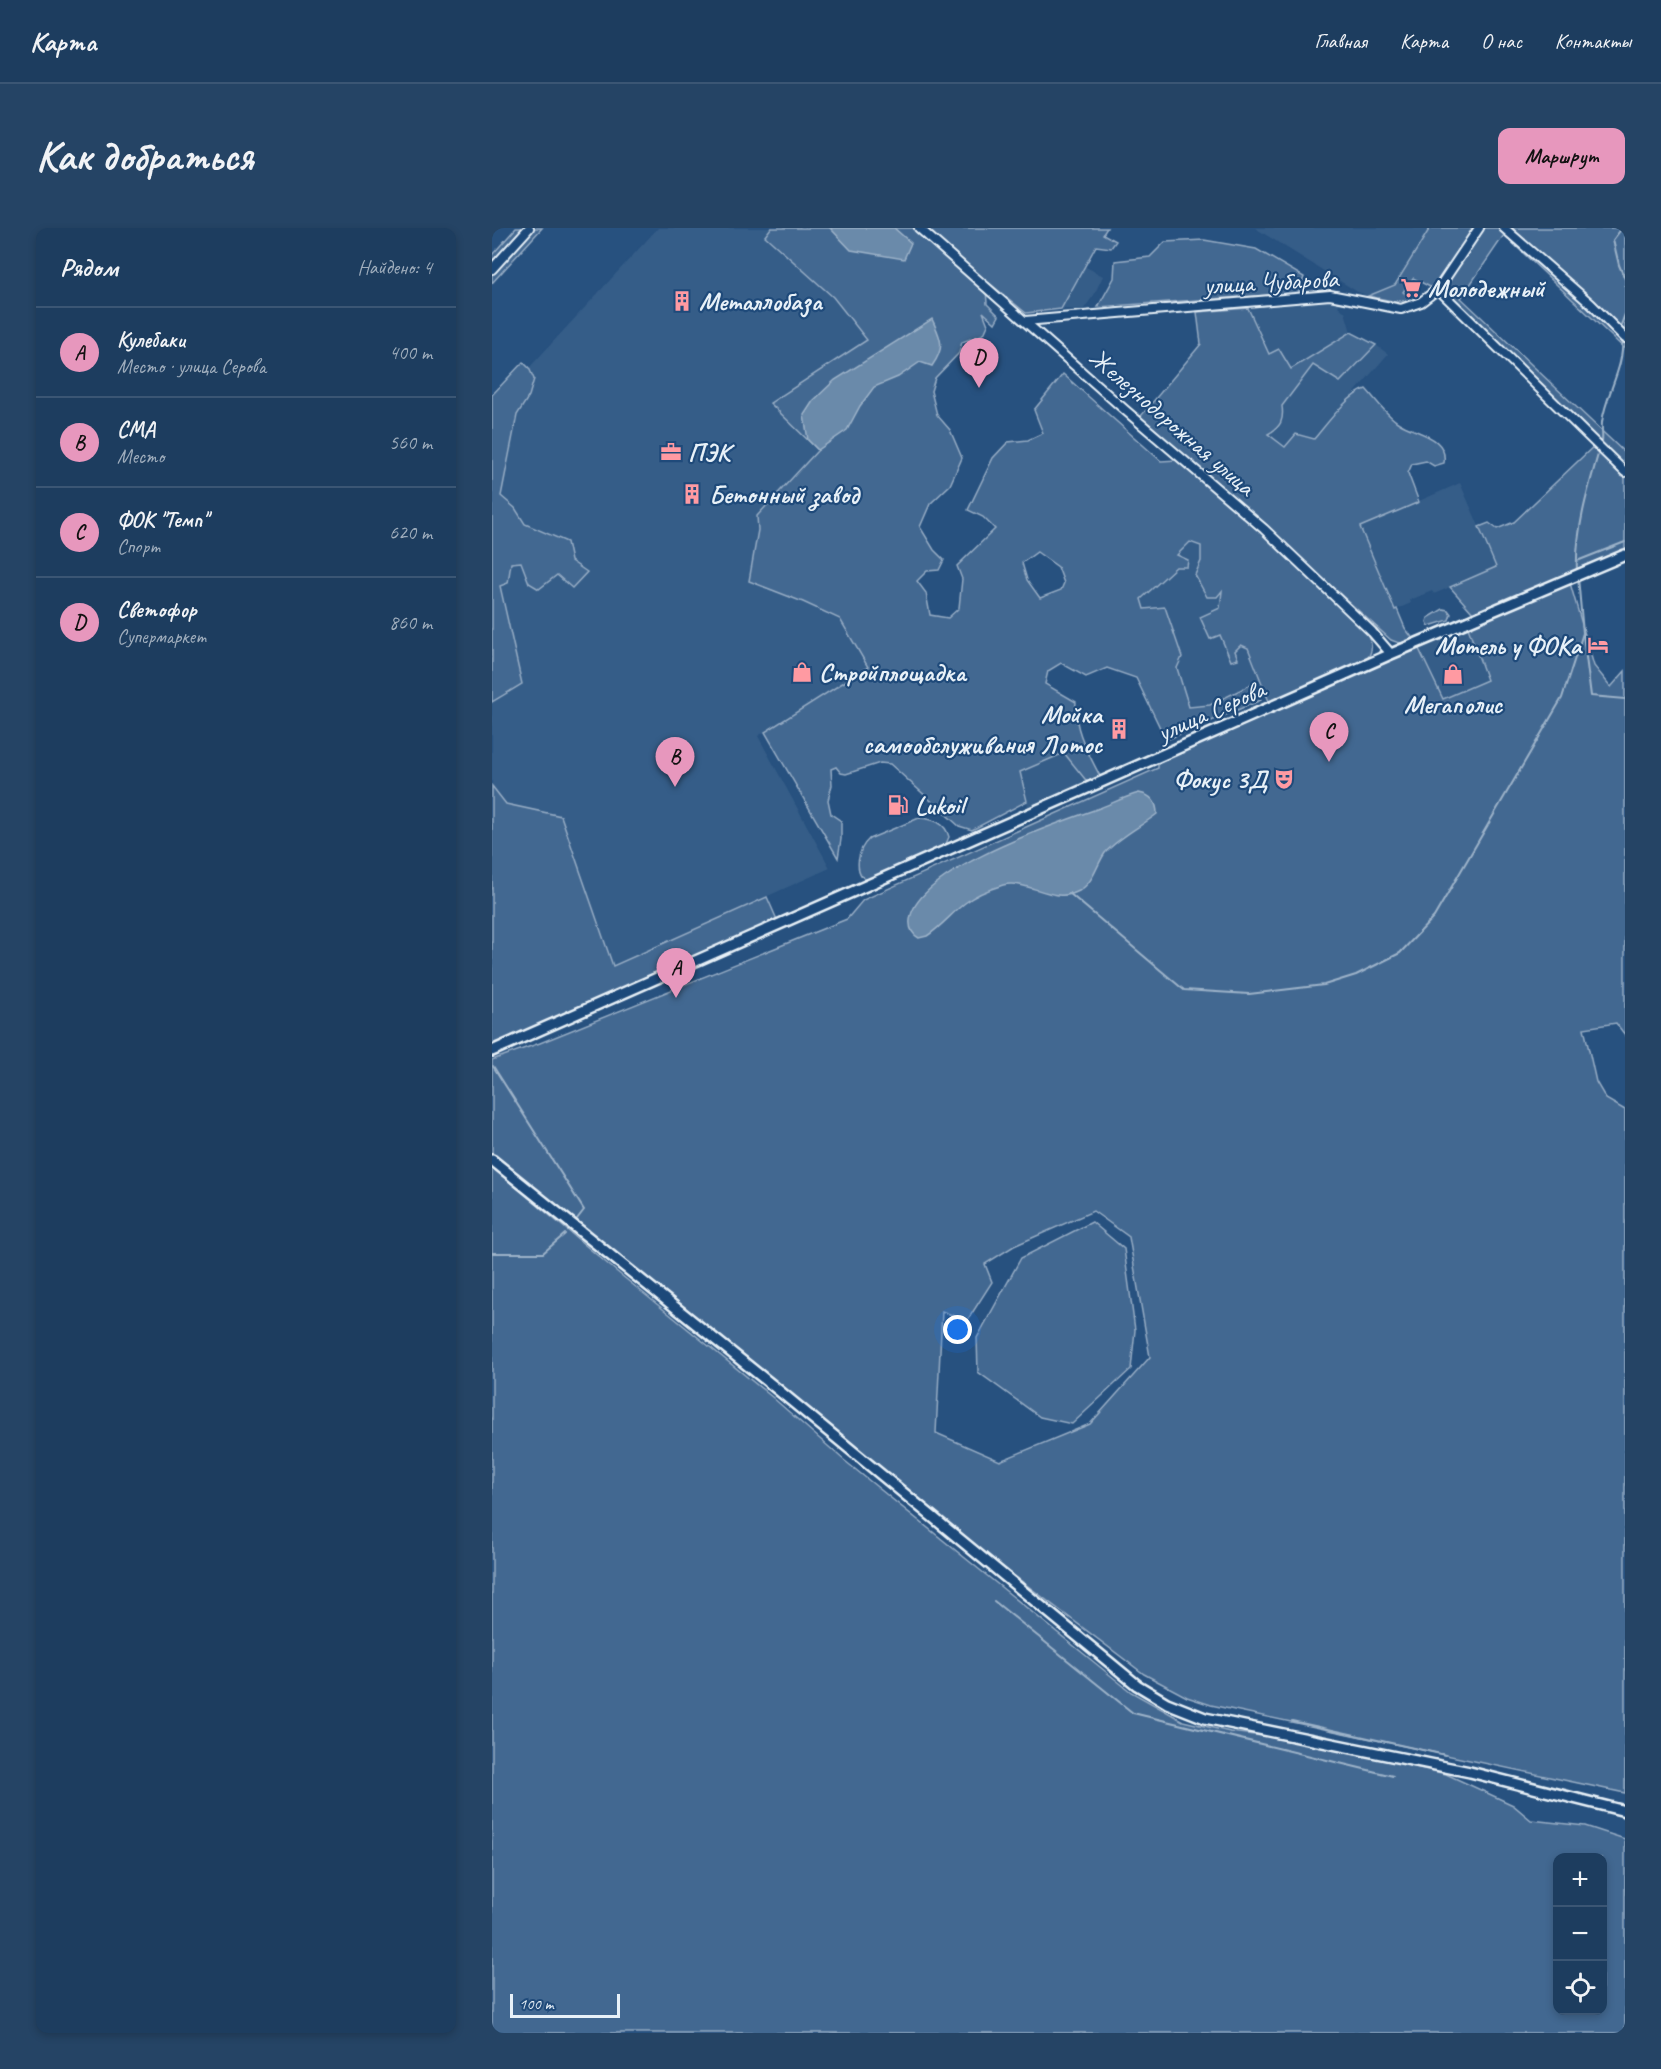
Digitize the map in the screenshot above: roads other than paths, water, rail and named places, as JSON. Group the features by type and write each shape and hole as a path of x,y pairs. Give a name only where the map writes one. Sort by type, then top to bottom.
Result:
{"main road":[{"name":"улица Серова","path":"492,1052 1391,654 1625,555"},
{"path":"492,1160 768,1382 1144,1690 1176,1707 1205,1718 1470,1772 1625,1811"}],"street":[{"path":"492,269 529,228"},
{"name":"Железнодорожная улица","path":"919,228 1264,529 1372,632 1391,654"},
{"name":"улица Чубарова","path":"1025,321 1330,295 1401,309 1421,302 1438,289 1479,228"},
{"path":"1504,228 1591,304 1625,338"},
{"path":"1438,289 1625,472"}],"waterway":[{"path":"1622,228 1613,240 1625,279"},
{"path":"1622,332 1621,325 1625,314"},
{"path":"1601,446 1604,411 1621,359 1622,338"},
{"path":"1577,572 1580,526 1599,451"},
{"path":"1577,561 1625,542"},
{"path":"1069,893 1184,990 1249,994 1324,985 1356,975 1400,953 1434,917 1562,698 1583,633 1578,577"},
{"path":"1583,634 1591,696 1625,699"},
{"path":"493,1066 584,1210 577,1219"},
{"path":"492,1253 543,1253 565,1234"},
{"path":"994,1601 1133,1713 1393,1776"},
{"path":"1292,1721 1445,1755"}],"place":[{"name":"Молодежный","path":"1411,288"},
{"name":"Металлобаза","path":"682,301"},
{"name":"Светофор","path":"979,388"},
{"name":"ПЭК","path":"671,452"},
{"name":"Бетонный завод","path":"692,494"},
{"name":"Мотель у ФОКа","path":"1598,645"},
{"name":"Стройплощадка","path":"802,672"},
{"name":"Мегаполис","path":"1453,674"},
{"name":"Мойка самообслуживания Лотос","path":"1119,729"},
{"name":"ФОК \"Темп\"","path":"1329,762"},
{"name":"Фокус 3Д","path":"1284,779"},
{"name":"CMA","path":"675,787"},
{"name":"Lukoil","path":"898,805"},
{"name":"Кулебаки","path":"676,998"}]}
